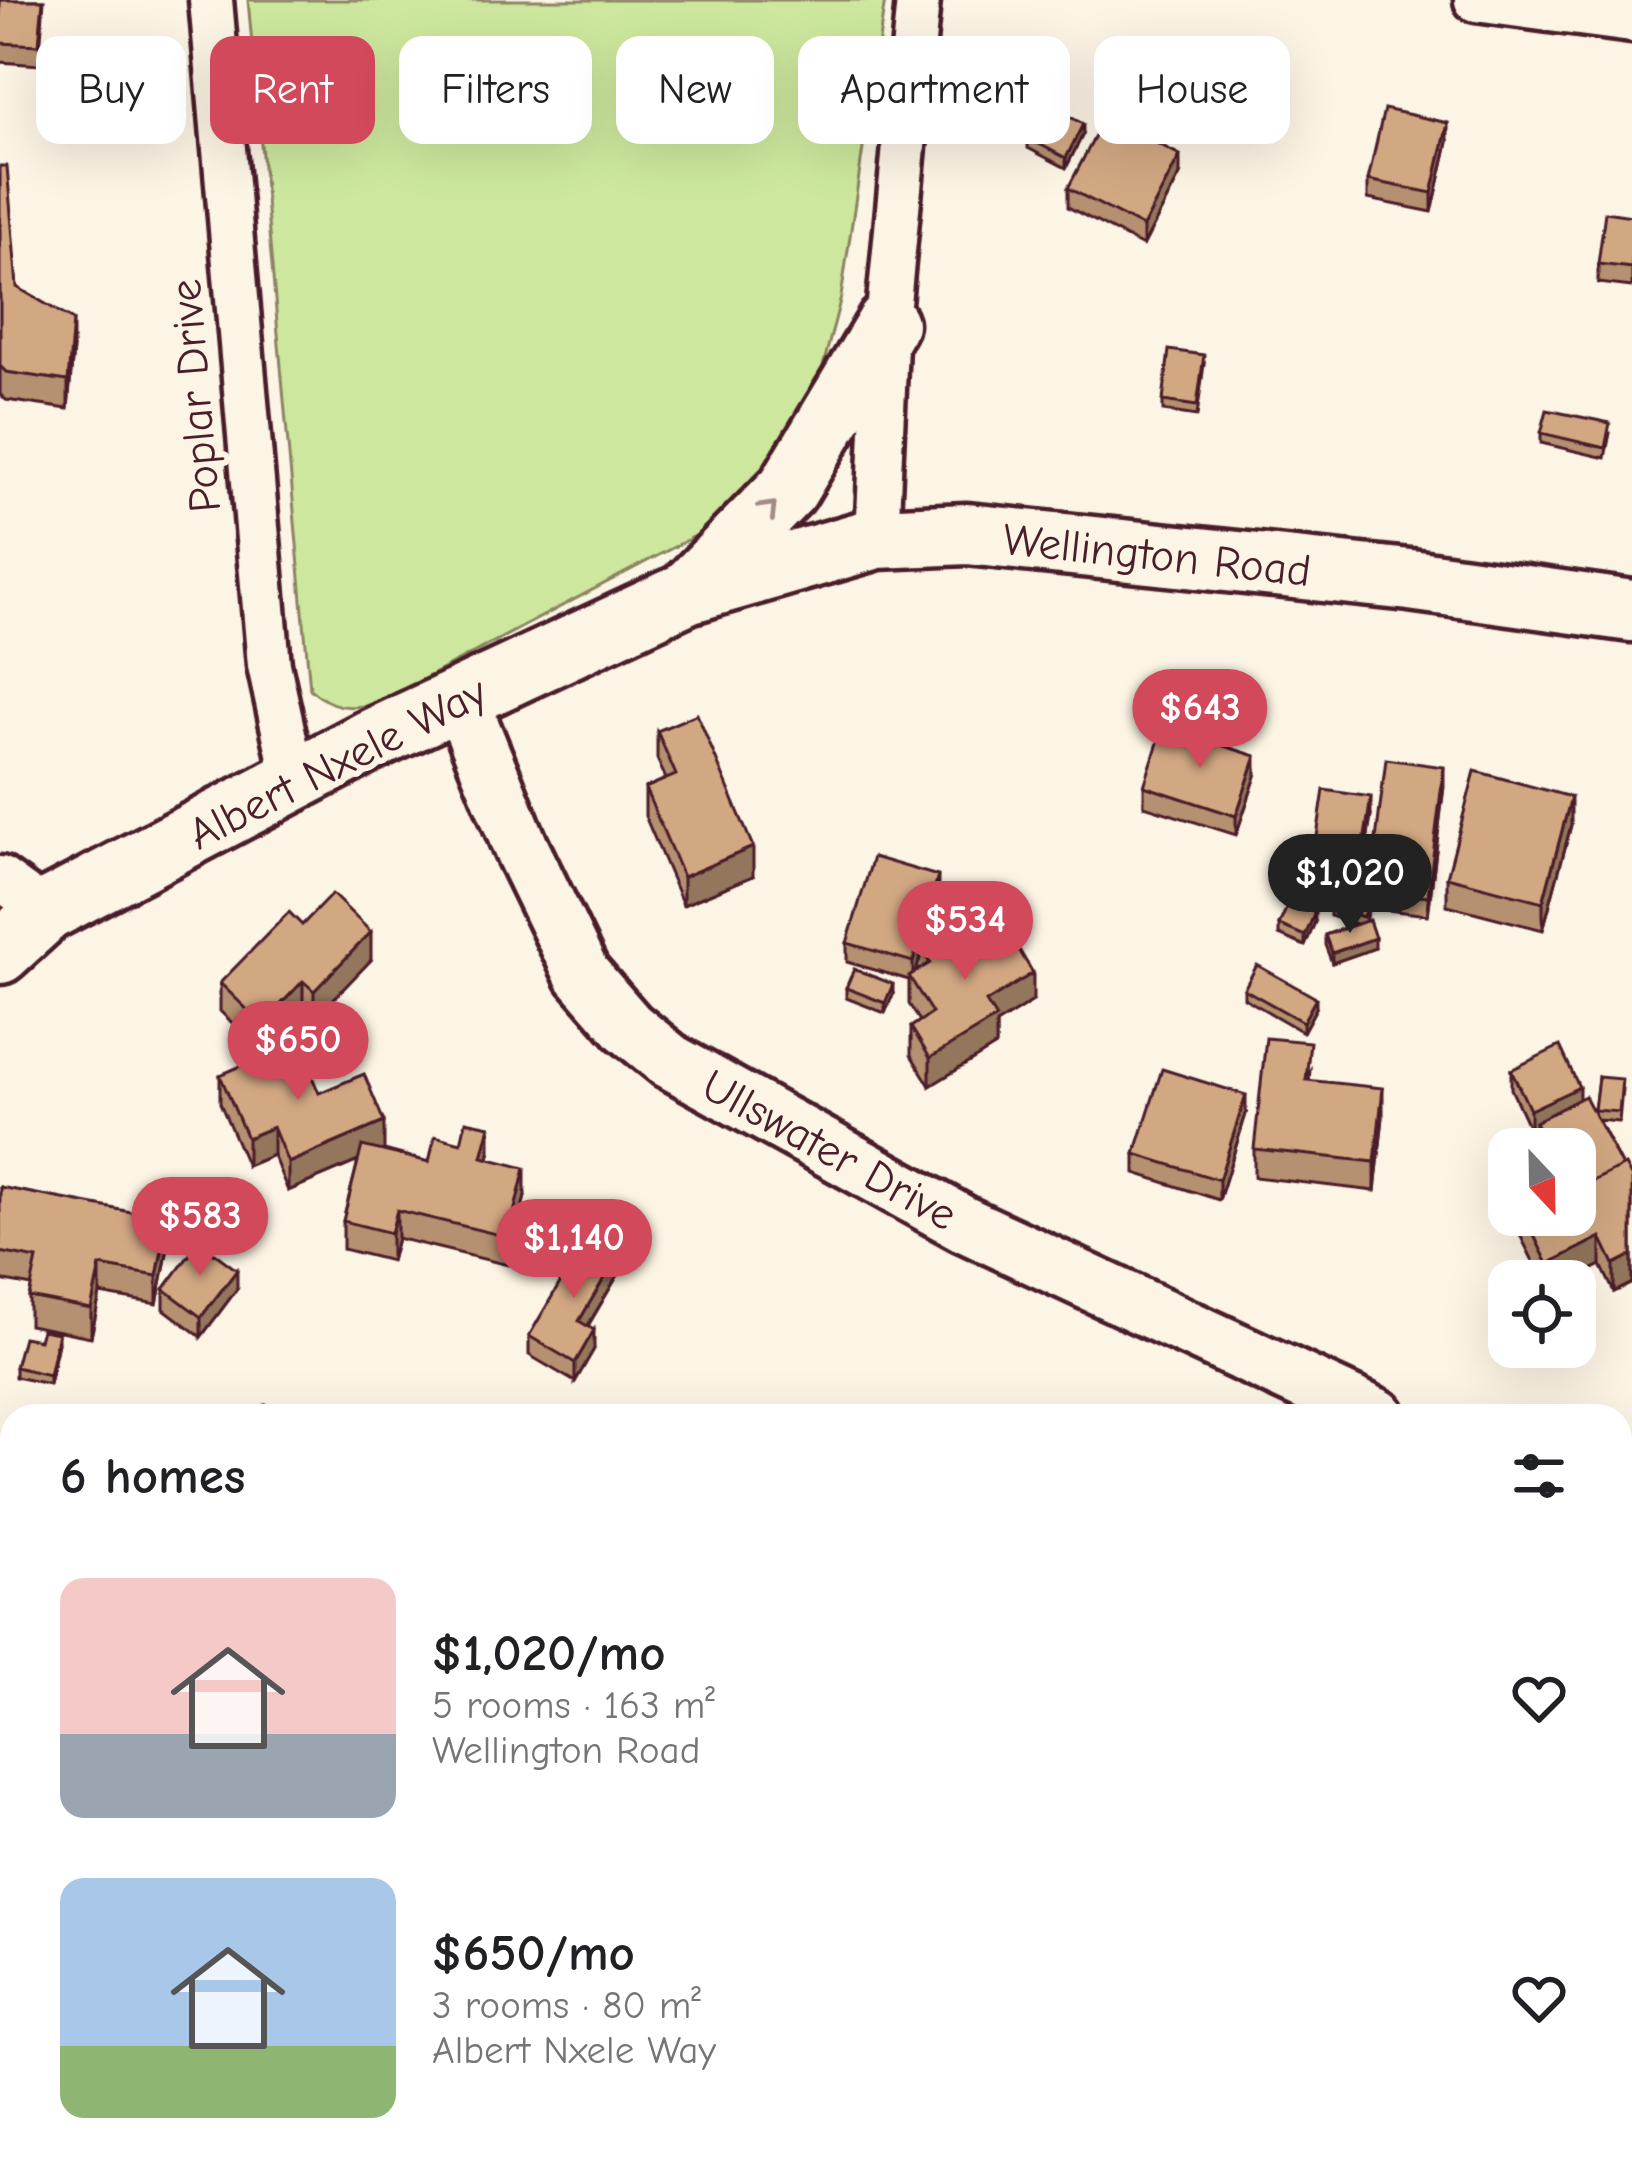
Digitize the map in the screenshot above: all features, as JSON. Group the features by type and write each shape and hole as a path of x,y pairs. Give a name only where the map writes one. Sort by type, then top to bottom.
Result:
{"main road":[{"path":"687,593 788,489 887,324"},
{"name":"Wellington Road","path":"687,593 877,538 967,534 1410,580 1632,611"},
{"name":"Albert Nxele Way","path":"0,953 23,894 294,780 687,593"}],"street":[{"name":"Poplar Drive","path":"211,0 269,665 294,780"},
{"path":"877,538 887,324 918,0"},
{"path":"1476,0 1632,21"},
{"name":"Ullswater Drive","path":"460,698 521,848 582,974 628,1027 670,1061 964,1224 1351,1404"}],"green space":[{"path":"248,0 885,0 880,36 798,36 798,144 864,144 841,297 814,401 784,451 729,518 376,704 341,706 310,689 261,144 375,144 375,36 251,36"}],"building":[{"path":"0,0 43,0 36,45 0,43"},
{"path":"1384,109 1448,123 1432,193 1368,180"},
{"path":"1070,117 1083,124 1066,158 1039,144 1070,144"},
{"path":"1094,138 1094,144 1158,144 1180,155 1143,227 1068,188"},
{"path":"0,166 7,166 17,287 73,320 68,381 6,372 0,366"},
{"path":"1605,212 1632,216 1632,268 1598,264"},
{"path":"1169,350 1204,355 1197,406 1163,401"},
{"path":"1547,410 1610,423 1605,448 1541,433"},
{"path":"697,714 753,847 683,877 645,788 676,775 657,731"},
{"path":"1163,727 1256,756 1236,816 1144,786"},
{"path":"1386,759 1444,767 1428,896 1370,888"},
{"path":"1475,771 1571,797 1543,902 1447,877"},
{"path":"1324,790 1371,797 1363,850 1316,843"},
{"path":"873,857 938,876 913,962 847,943"},
{"path":"1335,890 1368,901 1363,917 1330,906"},
{"path":"332,894 371,932 314,991 303,981 262,1024 220,983 289,912 302,925"},
{"path":"1289,902 1315,912 1305,936 1279,925"},
{"path":"1001,920 1033,973 986,1002 996,1018 930,1058 911,1027 932,1013 909,976 930,963 921,947 960,923 970,939"},
{"path":"1369,920 1375,938 1332,953 1325,935"},
{"path":"1257,965 1316,998 1303,1022 1244,989"},
{"path":"854,969 893,984 885,1003 846,988"},
{"path":"1266,1038 1310,1042 1306,1080 1383,1088 1375,1162 1254,1149"},
{"path":"297,1042 319,1093 364,1074 384,1122 288,1163 273,1127 247,1138 220,1075"},
{"path":"1560,1046 1579,1087 1530,1110 1511,1070"},
{"path":"1162,1069 1246,1095 1219,1180 1135,1154"},
{"path":"1598,1077 1622,1079 1619,1112 1594,1110"},
{"path":"1585,1096 1622,1167 1596,1180 1596,1128 1538,1128 1535,1122"},
{"path":"466,1121 490,1126 482,1157 525,1168 508,1237 397,1210 391,1233 343,1221 362,1146 429,1162 435,1136 461,1143"},
{"path":"1625,1165 1632,1178 1632,1255 1614,1264 1601,1237 1556,1260 1546,1260 1534,1236 1596,1236 1596,1180"},
{"path":"0,1187 168,1219 157,1276 100,1266 91,1309 29,1297 37,1259 0,1252"},
{"path":"588,1235 619,1253 579,1321 594,1330 575,1363 529,1336"},
{"path":"199,1242 237,1270 201,1317 164,1289"},
{"path":"42,1330 58,1333 49,1375 15,1367 23,1337 39,1340"}]}
